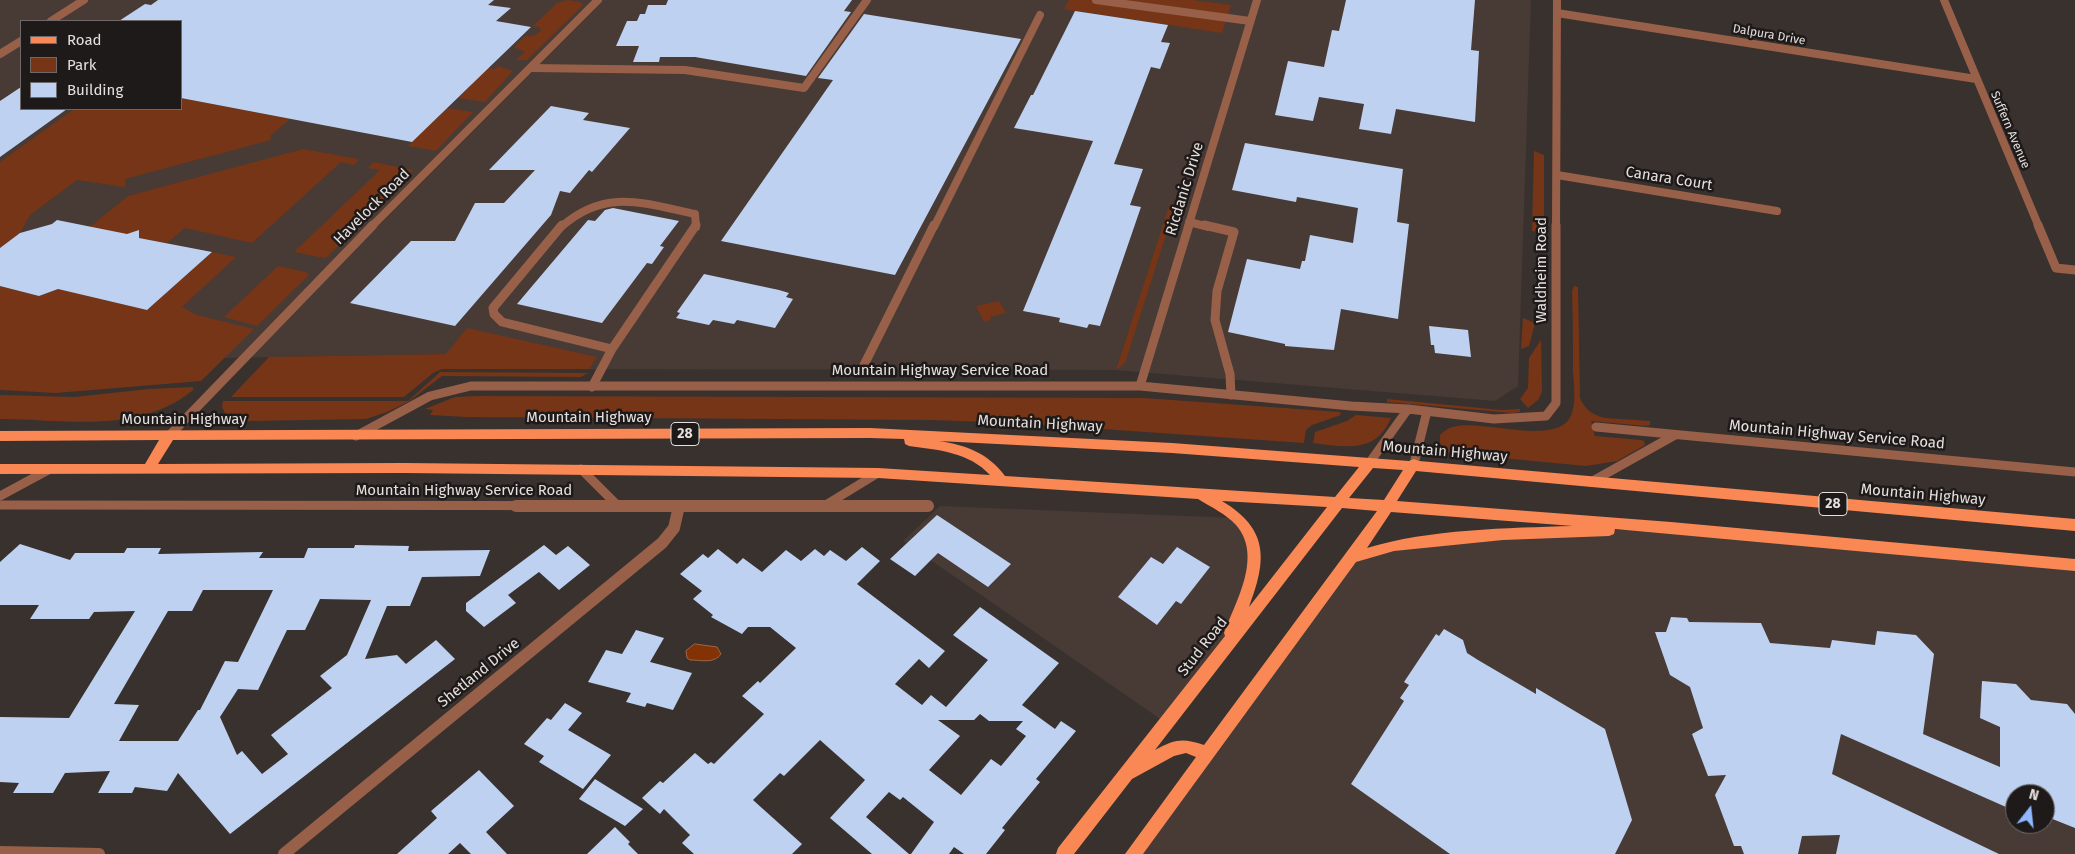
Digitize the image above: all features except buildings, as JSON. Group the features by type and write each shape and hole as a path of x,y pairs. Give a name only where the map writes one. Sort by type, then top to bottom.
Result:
{"main road":[{"name":"Mountain Highway","path":"0,436 168,437 870,433 1060,440 1414,464 1591,482 2075,525"},
{"path":"870,433 975,455 992,465 1001,480"},
{"path":"148,469 168,437"},
{"name":"Stud Road","path":"1064,854 1370,462"},
{"path":"1133,854 1352,558 1414,464"},
{"path":"0,469 581,469 878,473 1338,502 1671,528 2075,565"},
{"path":"1199,493 1240,520 1250,535 1255,549 1254,571 1227,644"},
{"path":"1352,558 1389,546 1502,534 1671,528"},
{"path":"1127,774 1171,749 1186,746 1207,753"}],"street":[{"path":"53,20 84,0"},
{"name":"Havelock Road","path":"168,437 331,267 598,0"},
{"path":"531,68 685,70 804,88 867,0"},
{"path":"1096,0 1250,22"},
{"name":"Ricdanic Drive","path":"1140,386 1256,0"},
{"name":"Waldheim Road","path":"1408,409 1498,420 1526,420 1546,416 1556,403 1557,0"},
{"name":"Suffern Avenue","path":"1944,0 2056,268 2075,270"},
{"name":"Dalpura Drive","path":"1557,13 1976,79"},
{"path":"861,371 1040,15"},
{"path":"0,54 20,41"},
{"name":"Canara Court","path":"1556,175 1777,211"},
{"path":"592,387 612,349 696,226 695,214 626,200 589,207 575,214 560,227 493,308 494,314 502,322 612,349"},
{"path":"1189,222 1234,232 1217,291 1215,320 1230,374 1231,395"},
{"name":"Mountain Highway Service Road","path":"355,436 430,396 471,386 1140,386 1334,405 1408,409"},
{"path":"1370,462 1408,409"},
{"path":"1414,464 1428,411"},
{"name":"Mountain Highway Service Road","path":"1596,427 2075,472"},
{"path":"1591,482 1675,435"},
{"path":"0,496 50,469"},
{"path":"581,469 618,506"},
{"path":"824,506 878,473"},
{"name":"Mountain Highway Service Road","path":"0,505 928,506"},
{"name":"Shetland Drive","path":"284,854 662,542 674,528 679,506"},
{"path":"0,852 99,854"}],"shaded area":[{"path":"0,0 1531,0 1518,386 1495,401 1114,370 487,369 482,362 445,354 0,362"},
{"path":"940,506 1236,518 1255,549 1227,644 1166,723 903,541"},
{"path":"1671,528 2075,565 2075,854 1133,854 1352,558 1374,550 1503,534"},
{"path":"695,644 717,647 721,654 711,660 690,660 687,658 686,651"}],"green space":[{"path":"569,0 583,3 582,6 527,60 516,60 525,52 514,47 525,36 533,36 541,31 539,27 533,26 557,3"},
{"path":"1069,0 1193,0 1231,5 1222,33 1064,9"},
{"path":"498,66 513,71 485,102 458,98 488,68 495,69"},
{"path":"182,98 290,119 270,136 271,140 125,179 125,187 77,180 30,215 20,233 0,248 0,162 73,110 182,110"},
{"path":"447,108 473,112 436,151 408,146"},
{"path":"303,149 359,159 354,165 341,162 252,243 185,228 167,243 139,238 138,231 110,239 90,227 128,196"},
{"path":"1534,151 1544,155 1544,233 1532,231"},
{"path":"374,162 413,170 327,257 294,252 380,170 368,168"},
{"path":"1170,203 1174,207 1173,213 1125,363 1116,370"},
{"path":"212,252 236,257 182,307 197,315 254,329 201,381 56,393 0,390 0,286 39,296 58,289 147,310"},
{"path":"278,266 306,272 309,275 257,326 224,317"},
{"path":"1574,286 1578,287 1580,398 1584,406 1605,418 1650,421 1650,425 1646,426 1591,421 1595,436 1641,440 1644,441 1645,445 1617,461 1586,466 1449,453 1440,443 1440,435 1453,427 1465,425 1537,431 1553,429 1565,424 1572,413 1574,398 1572,291"},
{"path":"999,301 1006,313 990,317 991,320 984,322 976,306"},
{"path":"1523,318 1535,323 1529,346 1521,349"},
{"path":"467,328 597,357 589,369 442,369 433,373 404,397 231,397 269,357 446,354"},
{"path":"1541,340 1542,392 1538,400 1528,408 1520,399 1528,388 1529,358"},
{"path":"440,372 588,373 581,377 442,376 408,402 366,419 247,421 227,417 222,407 223,401 408,401"},
{"path":"193,387 193,390 172,404 149,414 125,419 75,422 0,419 0,395 74,397 149,389"},
{"path":"455,397 1144,398 1340,412 1341,415 1312,425 1306,430 1304,443 1016,423 932,420 467,417 430,415 433,410 425,409"},
{"path":"1387,399 1501,410 1520,409 1520,412 1512,413 1387,402"},
{"path":"1356,415 1391,418 1385,430 1368,443 1358,446 1337,446 1313,443 1315,432 1347,421"}]}
